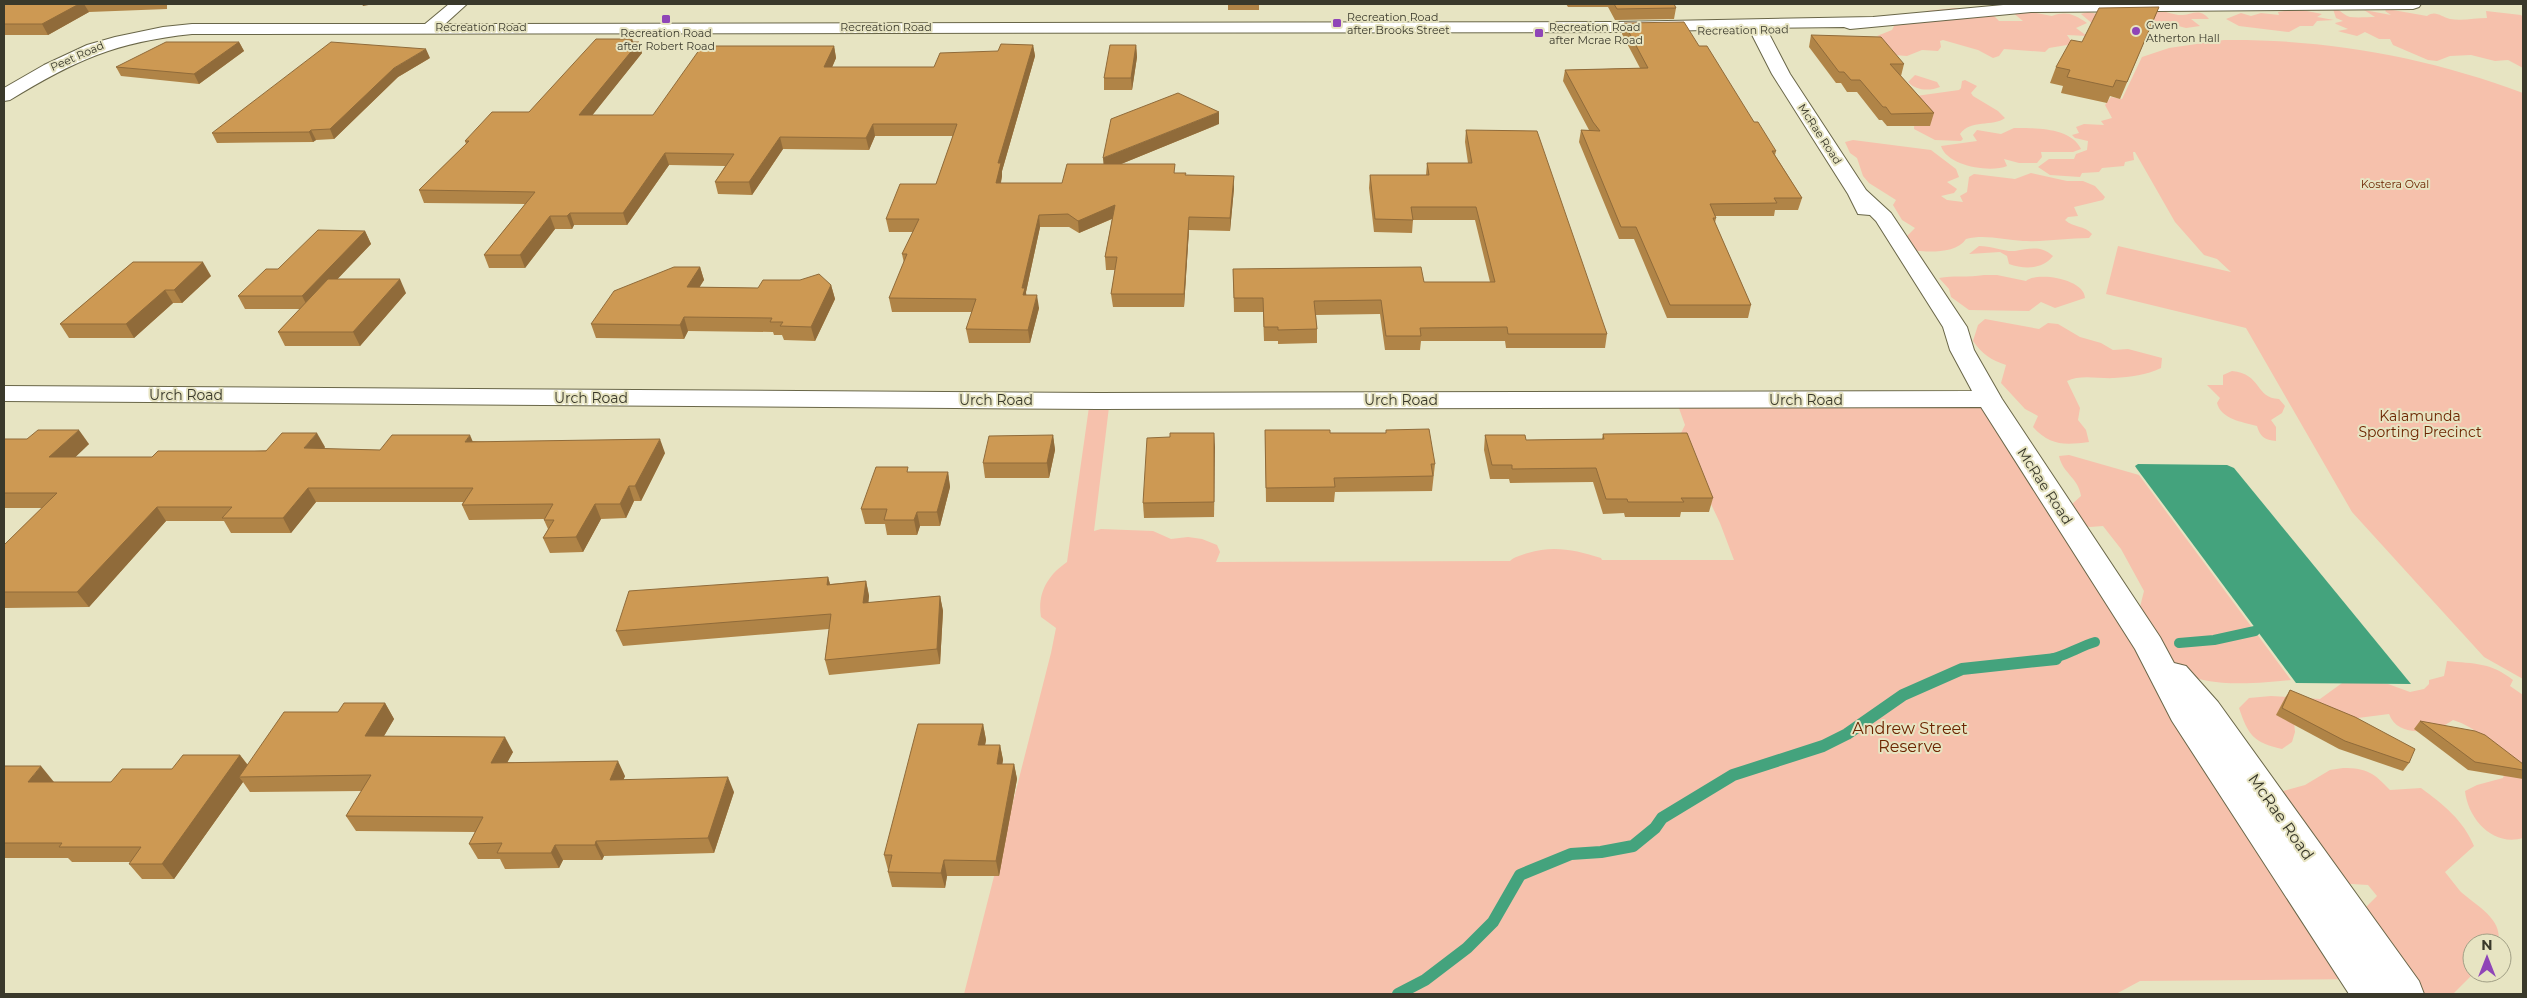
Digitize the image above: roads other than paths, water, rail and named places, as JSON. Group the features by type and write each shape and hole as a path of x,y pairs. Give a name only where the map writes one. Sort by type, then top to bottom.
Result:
{"street":[{"path":"431,27 459,4"},
{"name":"Recreation Road","path":"156,32 212,28 431,27 1617,27 1739,35 1758,28 1844,25 1990,9 2088,4 2413,4"},
{"path":"1426,11 1430,27"},
{"name":"McRae Road","path":"1758,28 1781,74 1858,194 1867,217 1935,324 1962,350 1989,400 2149,645 2183,712 2371,994"},
{"name":"Peet Road","path":"4,96 77,54 120,39 156,32"},
{"name":"McRae Road","path":"1739,35 1781,74"},
{"name":"Urch Road","path":"4,394 1099,401 1989,400"},
{"name":"McRae Road","path":"2149,645 2208,711 2405,994"}],"waterway":[{"path":"2179,643 2214,640 2255,631"},
{"path":"2045,660 2058,657 2095,642"},
{"path":"1398,994 1425,980 1467,948 1493,922 1520,875 1571,854 1601,852 1633,846 1655,828 1662,818 1733,775 1823,746 1847,734 1903,695 1962,669 2056,659"}],"place":[{"name":"Recreation Road after Robert Road","path":"666,19"},
{"name":"Recreation Road after Brooks Street","path":"1337,23"},
{"name":"Gwen Atherton Hall","path":"2136,31"},
{"name":"Recreation Road after Mcrae Road","path":"1539,33"}],"park label":[{"name":"Kostera Oval","path":"2395,184"},
{"name":"Kalamunda Sporting Precinct","path":"2420,424"},
{"name":"Andrew Street Reserve","path":"1910,737"}]}
